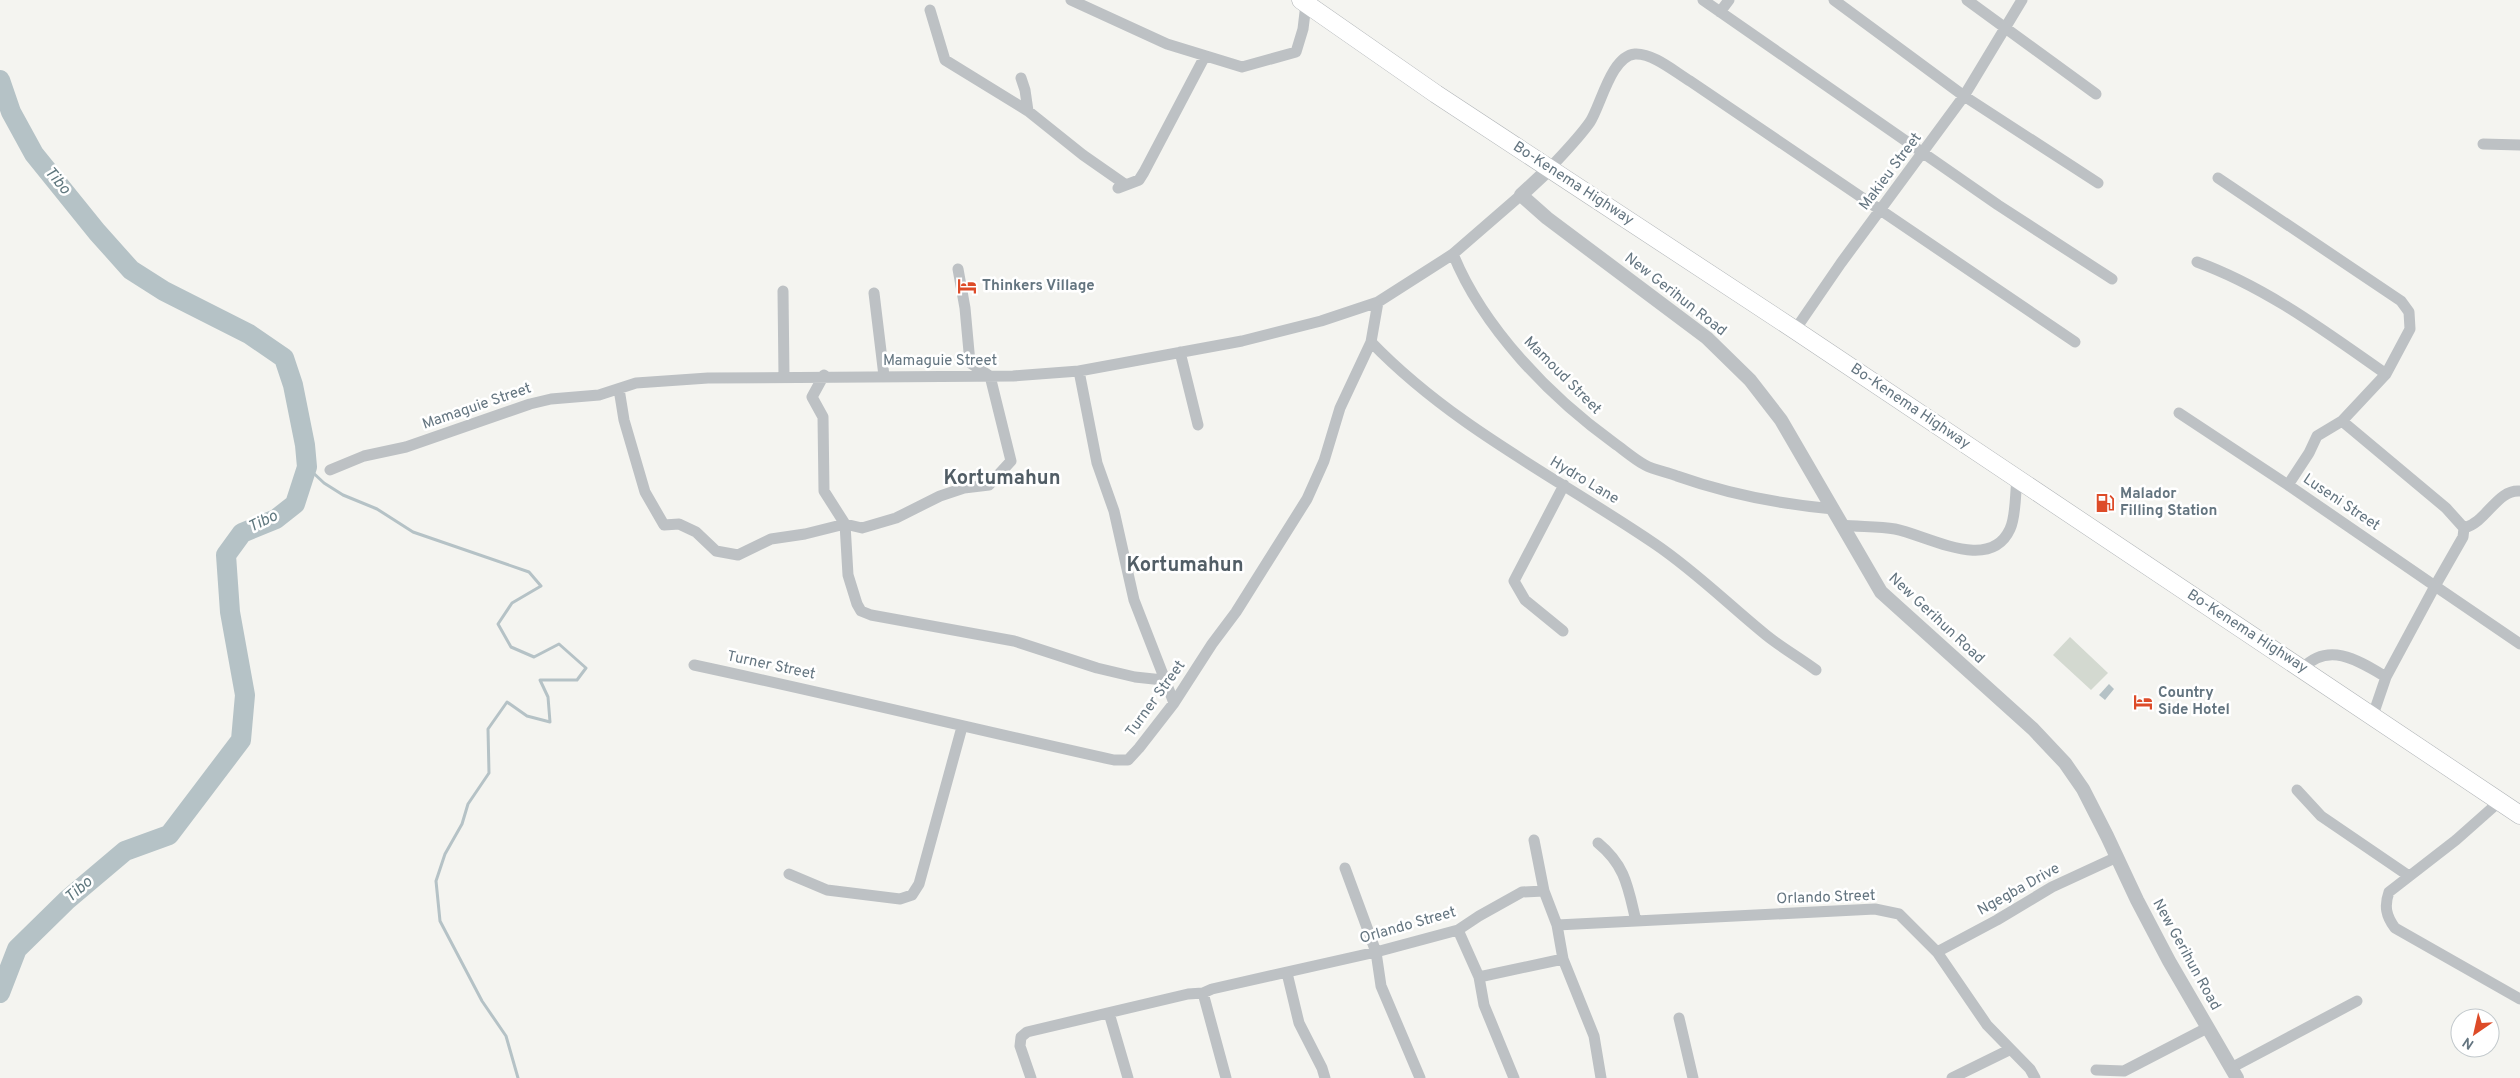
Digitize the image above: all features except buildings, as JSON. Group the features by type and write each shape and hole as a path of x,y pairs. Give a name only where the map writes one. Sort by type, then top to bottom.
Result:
{"highway":[{"name":"Bo-Kenema Highway","path":"1303,2 1549,169 1795,330 2520,815"}],"street":[{"path":"1070,0 1168,44 1242,67 1296,52 1303,29 1303,2"},
{"path":"1703,0 1998,205 2112,279"},
{"path":"1720,12 1729,0"},
{"path":"1834,0 1964,96 2098,183"},
{"path":"1967,0 2096,94"},
{"name":"Makieu Street","path":"1795,330 1964,96 2022,0"},
{"path":"930,10 946,60 1028,111 1122,186 1139,180 1205,56"},
{"path":"1521,195 1549,169 1590,121 1604,87 1624,58 1635,54 1648,56 1881,209 2075,342"},
{"path":"1021,78 1026,90 1028,111"},
{"path":"2483,144 2520,146"},
{"name":"Luseni Street","path":"2218,178 2401,301 2409,312 2410,329 2386,374 2342,421 2317,436 2309,453 2288,485 2520,644"},
{"name":"Mamaguie Street","path":"330,470 364,456 406,447 530,404 551,399 599,395 636,383 693,378 824,375 990,376 1079,371 1242,341 1321,322 1378,302 1453,254 1521,195"},
{"name":"New Gerihun Road","path":"1521,195 1547,218 1707,338 1750,380 1781,420 1881,592 2033,729 2065,763 2083,789 2169,961 2234,1073"},
{"name":"Mamoud Street","path":"1453,254 1462,276 1495,330 1574,412 1645,465 1717,490 1796,505 1833,509"},
{"path":"2197,262 2225,272 2274,298 2386,374"},
{"path":"619,390 624,420 645,492 664,525 679,524 696,532 716,551 738,555 772,539 805,534 845,524 862,528 896,518 940,496 964,488 989,485 1005,469 1010,461 990,376 970,363 966,308 958,270"},
{"path":"783,291 784,377"},
{"path":"874,293 884,376"},
{"path":"1371,342 1378,302"},
{"name":"Hydro Lane","path":"1371,342 1401,373 1467,423 1518,459 1596,503 1677,558 1768,636 1816,670"},
{"name":"Turner Street","path":"694,665 805,688 962,727 1114,760 1128,760 1140,748 1174,703 1212,644 1236,612 1307,498 1324,461 1340,408 1371,342"},
{"path":"1180,352 1198,425"},
{"path":"1079,371 1097,463 1114,511 1134,600 1163,680 1174,703"},
{"path":"824,375 812,398 823,417 824,491 845,524 848,575 861,611 870,615 1014,641 1097,668 1135,677 1163,680"},
{"path":"2179,412 2288,485"},
{"path":"2342,421 2446,508 2464,528"},
{"path":"1841,526 1894,529 1958,549 1984,552 1998,545 2011,529 2017,480"},
{"path":"1563,631 1524,600 1514,581 1564,485"},
{"path":"2464,528 2473,526 2503,495 2520,491"},
{"path":"2372,715 2386,677 2462,538 2464,528"},
{"path":"2302,668 2319,656 2336,653 2358,660 2386,677"},
{"path":"789,874 828,890 900,898 912,895 919,884 962,727"},
{"path":"2297,790 2321,816 2409,876"},
{"path":"2500,801 2456,840 2389,892 2386,901 2389,920 2395,928 2520,999"},
{"path":"1534,840 1544,891 1558,925 1563,959 1594,1036 1601,1078"},
{"path":"1598,843 1612,854 1625,876 1636,921"},
{"name":"Ngegba Drive","path":"1937,952 2052,887 2117,857"},
{"path":"1345,868 1376,952 1381,986 1420,1078"},
{"name":"Orlando Street","path":"1031,1078 1020,1046 1021,1037 1027,1032 1376,952 1458,930 1478,916 1522,892 1544,891"},
{"name":"Orlando Street","path":"1558,925 1875,909 1899,914 1937,952 1987,1024 2009,1050 2030,1069 2035,1078"},
{"path":"1458,930 1479,977 1484,1005 1514,1078"},
{"path":"1479,977 1563,959"},
{"path":"1287,973 1299,1023 1322,1068 1325,1078"},
{"path":"1202,993 1226,1078"},
{"path":"2234,1073 2357,1001"},
{"path":"1109,1013 1128,1078"},
{"path":"1679,1018 1693,1078"},
{"path":"2096,1070 2124,1071 2207,1028"},
{"path":"1953,1078 2009,1050"}],"shaded area":[{"path":"2070,637 2108,673 2091,690 2053,655"},
{"path":"2109,684 2114,689 2105,700 2099,695"}],"waterway":[{"name":"Tibo","path":"0,80 11,112 34,154 97,232 131,270 164,291 249,334 284,358 293,385 305,445 307,467 295,504 276,519 242,533 226,555 230,612 245,695 241,740 169,835 125,851 67,900 17,949 0,993"},
{"path":"307,467 324,483 343,495 377,509 413,532 529,572 541,586 512,603 498,624 511,647 534,657 559,644 586,668 577,680 540,680 548,697 550,722 527,716 507,702 488,729 489,773 468,804 462,824 445,854 436,881 440,921 482,1001 506,1036 518,1078"}],"place":[{"name":"Thinkers Village","path":"967,286"},
{"name":"Malador Filling Station","path":"2105,503"},
{"name":"Country Side Hotel","path":"2143,702"}],"district":[{"name":"Kortumahun","path":"1002,479"},
{"name":"Kortumahun","path":"1185,566"}]}
